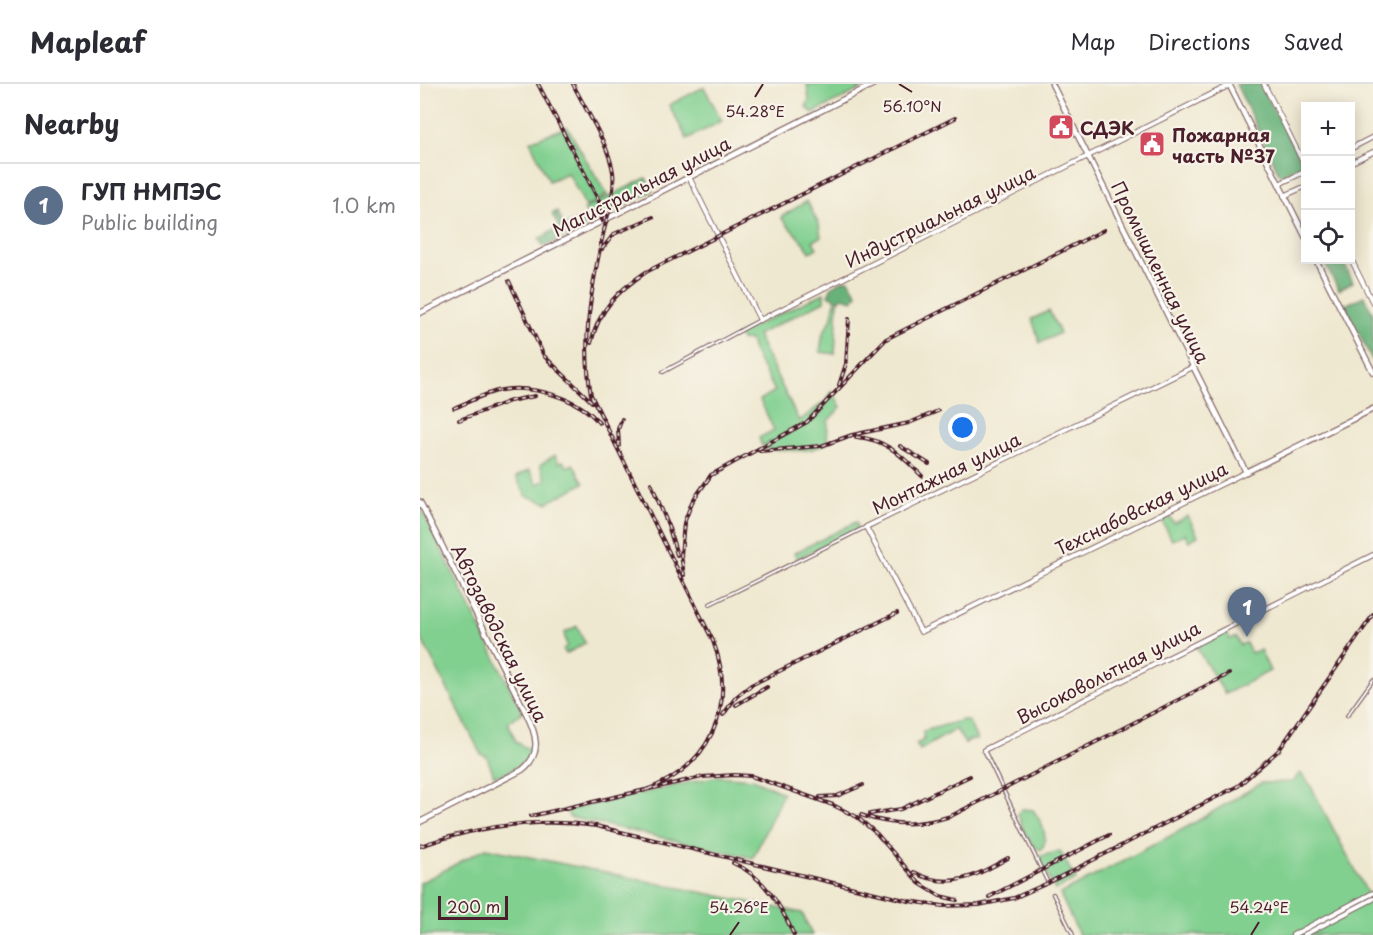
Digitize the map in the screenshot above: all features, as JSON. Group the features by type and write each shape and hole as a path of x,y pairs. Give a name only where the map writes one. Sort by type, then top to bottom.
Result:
{"main road":[{"name":"Магистральная улица","path":"420,313 874,84"},
{"name":"Промышленная улица","path":"1052,84 1246,472"},
{"path":"1230,85 1301,230"},
{"path":"1318,264 1373,372"},
{"name":"Техснабовская улица","path":"1246,472 1373,409"},
{"name":"Автозаводская улица","path":"420,502 526,713 537,744 531,760 522,770 420,822"}],"street":[{"path":"1264,84 1301,162"},
{"name":"Индустриальная улица","path":"663,372 760,320 1230,85"},
{"path":"1355,146 1373,137"},
{"path":"1355,161 1373,152"},
{"path":"1279,184 1301,172"},
{"path":"689,177 760,320"},
{"path":"1284,196 1301,188"},
{"path":"1354,264 1373,303"},
{"name":"Монтажная улица","path":"710,604 1193,367"},
{"name":"Техснабовская улица","path":"866,528 921,632 1246,472"},
{"name":"Высоковольтная улица","path":"984,750 1373,555"},
{"path":"1347,716 1373,680"},
{"path":"984,750 1048,884"},
{"path":"1293,935 1373,892"},
{"path":"1053,894 1073,935"},
{"path":"1304,935 1373,899"}],"green space":[{"path":"807,84 871,84 813,113 806,107 809,100"},
{"path":"1236,84 1260,84 1301,160 1301,165 1280,176"},
{"path":"704,87 722,121 687,139 669,105"},
{"path":"567,127 607,195 586,207 568,173 549,181 530,141"},
{"path":"646,178 653,191 591,223 584,209"},
{"path":"807,201 819,225 821,237 813,241 817,248 810,252 781,217"},
{"path":"557,211 564,226 582,218 585,227 544,247 539,239 559,227 552,214"},
{"path":"1325,264 1344,264 1353,282 1339,290"},
{"path":"849,280 857,294 853,300 842,297 839,301 828,295 832,286"},
{"path":"824,293 824,301 757,335 799,421 827,400 832,391 841,407 828,421 827,443 805,450 763,449 772,441 762,446 759,438 774,430 760,400 775,391 753,351 750,340 741,340 738,334"},
{"path":"1364,296 1373,314 1373,362 1345,305"},
{"path":"835,302 838,303 835,354 820,352 823,333 831,320"},
{"path":"1049,311 1060,333 1040,343 1032,319"},
{"path":"555,455 559,463 563,461 567,467 573,464 584,483 547,503 526,496 516,477 529,470 537,484 546,480 540,465"},
{"path":"420,506 522,712 508,722 516,742 533,752 521,764 499,775 494,776 487,757 481,754 420,636"},
{"path":"1188,516 1198,536 1189,541 1185,534 1172,540 1162,521 1170,517 1174,523"},
{"path":"856,522 858,528 797,559 794,553"},
{"path":"577,626 585,643 566,654 563,649 567,646 564,633"},
{"path":"1226,631 1230,639 1236,637 1240,645 1246,643 1251,653 1260,650 1270,671 1225,694 1196,647"},
{"path":"963,720 969,722 977,740 969,740 965,744 956,729 920,750 916,744 924,740 923,731"},
{"path":"1300,773 1309,783 1373,904 1373,935 1079,935 1060,894 1189,826 1261,783 1292,782"},
{"path":"718,776 753,779 783,793 753,858 569,817 567,810"},
{"path":"1022,809 1033,810 1041,824 1045,840 1041,850 1029,841 1023,829 1018,813"},
{"path":"486,848 802,913 812,935 420,935 420,883"},
{"path":"1060,851 1076,880 1055,890 1038,857"}],"railway":[{"path":"538,84 599,201 602,221"},
{"path":"573,84 607,150 614,181 588,319 587,356 591,395 713,641 720,665 722,689 720,711 713,732 701,751 686,767 666,781 643,791"},
{"path":"591,343 599,320 611,302 646,272 955,118"},
{"path":"602,249 614,234 653,217"},
{"path":"684,575 681,555 684,523 692,502 711,475 807,422 886,339 1104,230"},
{"path":"509,281 544,356 592,402"},
{"path":"839,385 846,364 849,319"},
{"path":"454,408 496,391 528,390 568,400 591,414 599,423"},
{"path":"459,420 510,401 535,396"},
{"path":"760,451 821,446 852,435 909,423 938,411"},
{"path":"619,446 618,429 622,419"},
{"path":"856,437 867,438 885,445 900,455 922,476"},
{"path":"900,446 929,464"},
{"path":"651,483 677,555"},
{"path":"723,715 736,697 751,685 897,613"},
{"path":"420,846 463,833 507,825 573,823 596,826 909,901 943,906 979,905 1014,898 1238,786 1279,750 1373,615"},
{"path":"861,815 895,823 928,822 951,816 1229,674"},
{"path":"736,705 767,687"},
{"path":"531,816 702,777 751,776 833,805 857,817 877,834 919,883 940,896 957,900"},
{"path":"870,814 901,809 970,776"},
{"path":"820,797 837,796 863,785"},
{"path":"989,897 1109,835"},
{"path":"914,872 927,878 951,881 973,875 1008,858"},
{"path":"733,863 754,876 770,893 794,935"}],"place":[{"name":"СДЭК","path":"1061,127"},
{"name":"Пожарная часть №37","path":"1152,144"},
{"name":"ГУП НМПЭС","path":"1247,637"}]}
